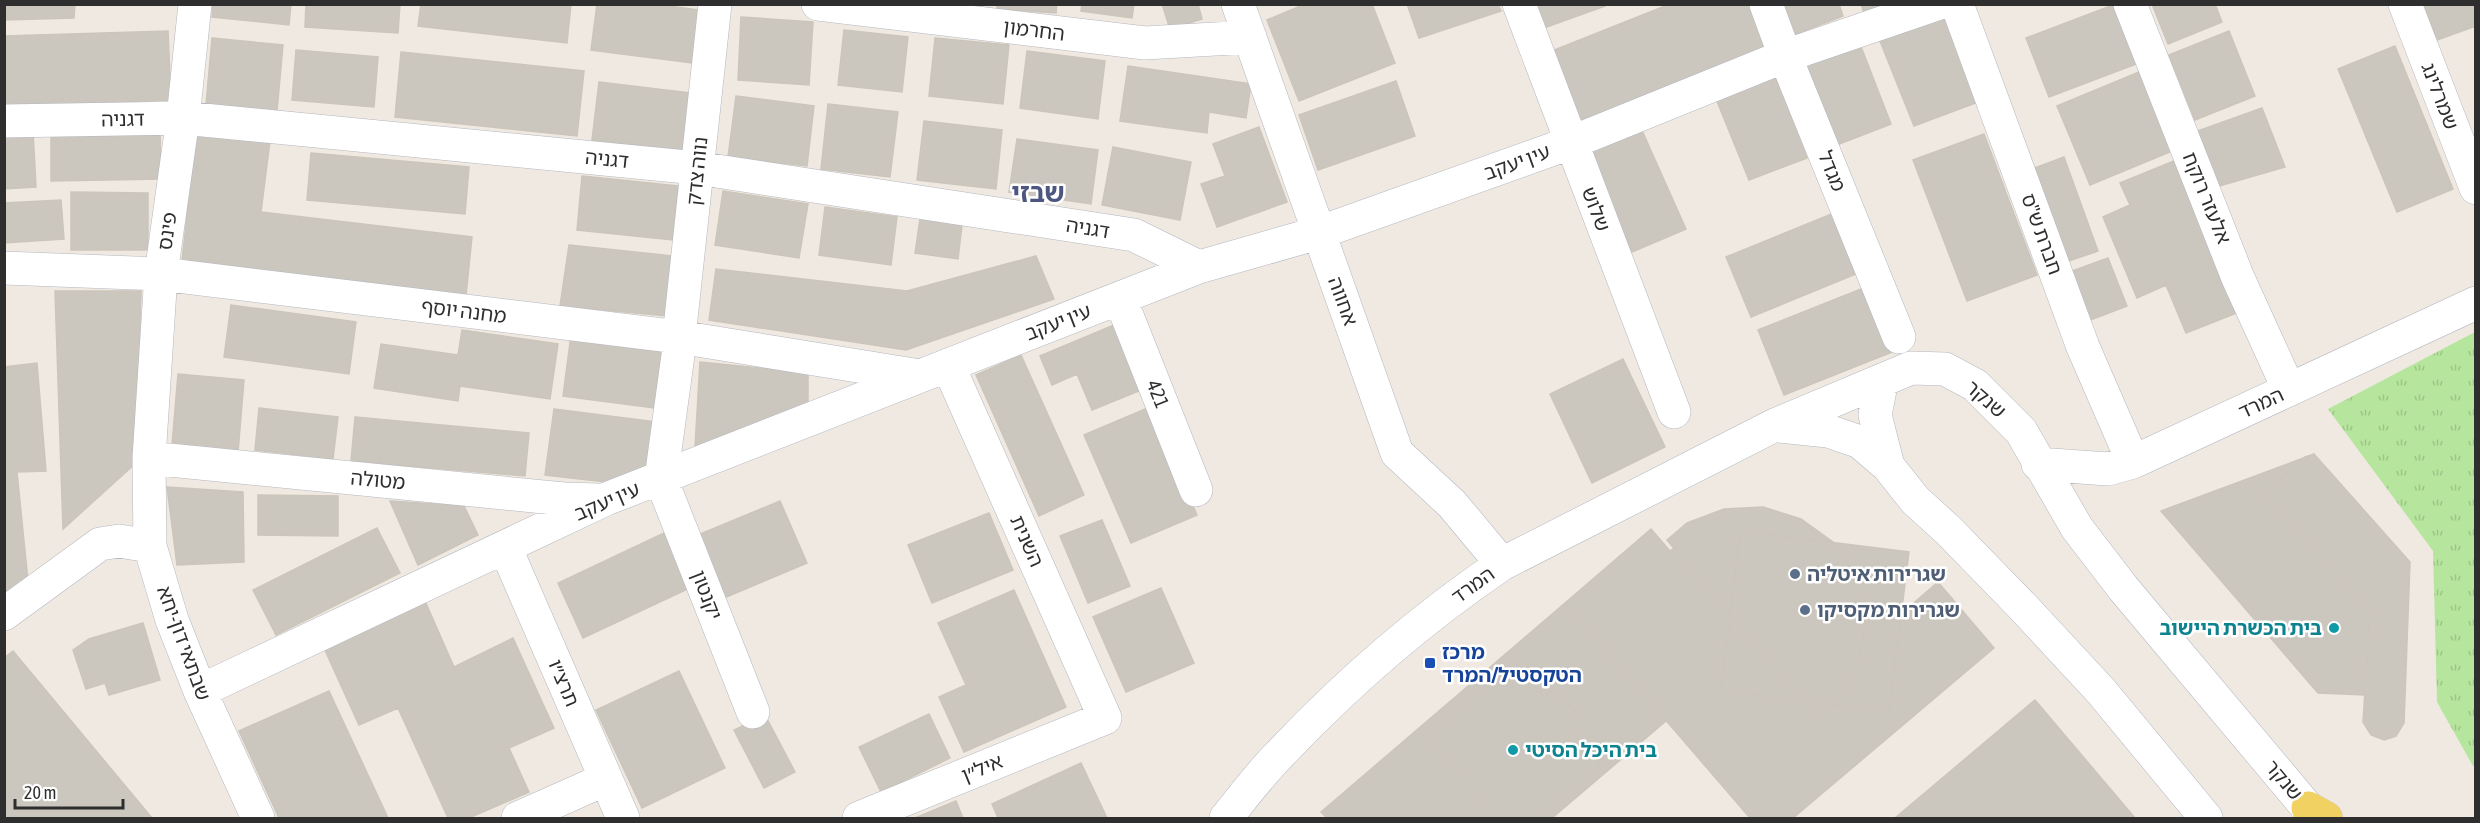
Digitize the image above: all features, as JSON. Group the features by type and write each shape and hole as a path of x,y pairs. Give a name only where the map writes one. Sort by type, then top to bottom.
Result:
{"street":[{"name":"פינס","path":"149,458 161,274 183,118 195,4"},
{"name":"נווה צדק","path":"662,479 679,346 715,4"},
{"name":"החרמון","path":"818,4 1145,43 1250,37"},
{"name":"אחווה","path":"1238,4 1397,453 1452,504 1502,564"},
{"name":"שלוש","path":"1520,4 1570,143 1674,412"},
{"name":"מגדל","path":"1766,4 1899,338"},
{"name":"עין יעקב","path":"200,692 606,499 1199,267 1318,233 1570,143 1785,56 1937,4"},
{"name":"חברת ש\"ס","path":"1957,4 2083,347 2133,462"},
{"name":"אלעזר רוקח","path":"2130,4 2238,278 2289,390"},
{"name":"שמרלינג","path":"2405,4 2473,201"},
{"name":"דגניה","path":"4,121 183,118 697,168 1134,235 1199,267"},
{"name":"מחנה יוסף","path":"4,268 161,274 679,346 934,371"},
{"name":"421","path":"1120,298 1196,490"},
{"name":"המרד","path":"2038,464 2108,469 2133,462 2475,303"},
{"name":"שנקר","path":"1882,380 1911,368 1945,369 1975,385 2021,431 2077,528 2123,588 2316,815"},
{"name":"השנית","path":"934,371 1105,718"},
{"name":"המרד","path":"1226,819 1277,756 1368,668 1468,587 1502,564 1775,426 1882,380"},
{"path":"1882,380 1875,415 1888,466"},
{"path":"1775,426 1828,430 1860,442 1888,466 1915,500 2023,607 2101,691 2206,819"},
{"name":"מטולה","path":"149,458 564,499 606,499"},
{"name":"שבתאי דון-יחא","path":"149,458 150,546 172,620 200,692 258,819"},
{"name":"יקנטון","path":"662,479 753,712"},
{"path":"4,614 100,544 119,541 150,546"},
{"name":"תרצ״ו","path":"505,547 623,819"},
{"name":"איל״ן","path":"859,819 1105,718"},
{"path":"518,819 606,779"}],"green space":[{"path":"2475,332 2476,764 2473,766 2437,702 2433,551 2328,409"}],"building":[{"path":"4,4 75,4 74,18 4,20"},
{"path":"213,4 291,4 289,25 212,17"},
{"path":"306,4 400,4 398,33 305,27"},
{"path":"421,4 571,4 567,43 418,26"},
{"path":"597,4 654,4 698,10 692,63 591,50"},
{"path":"997,4 1057,4 1056,13 997,9"},
{"path":"1082,4 1134,4 1132,18 1081,11"},
{"path":"1162,4 1198,4 1202,19 1170,29"},
{"path":"1305,4 1372,4 1395,63 1299,101 1267,20"},
{"path":"1407,4 1498,4 1501,11 1419,38"},
{"path":"1532,4 1604,4 1605,6 1541,29"},
{"path":"1670,4 1750,4 1768,51 1580,124 1552,51"},
{"path":"1784,4 1839,4 1843,16 1796,34"},
{"path":"1861,4 1886,4 1864,13"},
{"path":"2152,4 2215,4 2222,22 2168,44"},
{"path":"2424,4 2476,4 2476,26 2437,40"},
{"path":"2113,5 2136,64 2049,97 2026,38"},
{"path":"1945,16 1978,102 1914,126 1880,41"},
{"path":"741,17 813,22 809,85 738,80"},
{"path":"844,30 908,37 902,92 838,85"},
{"path":"168,31 171,100 4,106 4,36"},
{"path":"2229,31 2255,96 2195,120 2169,55"},
{"path":"212,38 283,45 277,111 206,104"},
{"path":"935,38 1009,45 1003,104 929,96"},
{"path":"1860,44 1891,124 1834,146 1803,65"},
{"path":"2395,46 2453,189 2397,212 2338,69"},
{"path":"296,50 378,57 374,107 292,100"},
{"path":"1027,51 1105,61 1098,119 1020,108"},
{"path":"401,52 584,71 577,136 395,117"},
{"path":"1128,66 1251,84 1246,118 1209,112 1207,133 1120,121"},
{"path":"1773,71 1807,158 1749,180 1714,94"},
{"path":"2139,72 2172,151 2090,185 2057,106"},
{"path":"1396,81 1415,136 1318,170 1299,115"},
{"path":"599,82 690,93 683,150 592,140"},
{"path":"736,96 814,106 807,166 728,157"},
{"path":"828,104 898,112 890,177 821,169"},
{"path":"2262,108 2285,167 2219,186 2195,132"},
{"path":"924,121 1002,130 996,189 917,180"},
{"path":"1640,126 1686,229 1632,252 1587,149"},
{"path":"1259,127 1287,202 1217,227 1201,184 1225,176 1213,144"},
{"path":"160,129 161,179 51,181 51,130"},
{"path":"33,131 36,187 4,189 4,133"},
{"path":"196,133 270,141 261,212 472,237 466,295 182,261"},
{"path":"1984,134 2037,275 1967,301 1913,160"},
{"path":"1017,139 1098,150 1091,204 1009,192"},
{"path":"1113,147 1191,162 1180,220 1102,205"},
{"path":"311,153 469,167 465,214 307,200"},
{"path":"2064,157 2098,251 2066,262 2032,169"},
{"path":"2174,161 2239,312 2186,333 2166,285 2137,298 2103,217 2130,205 2120,183"},
{"path":"582,176 678,186 673,240 577,230"},
{"path":"723,191 808,204 799,258 715,245"},
{"path":"71,192 148,193 148,250 71,250"},
{"path":"61,200 64,239 4,243 4,203"},
{"path":"825,207 897,217 891,265 819,255"},
{"path":"1834,213 1858,273 1751,317 1726,257"},
{"path":"920,219 962,225 958,259 915,253"},
{"path":"569,245 672,256 667,316 560,306"},
{"path":"1036,256 1054,299 906,350 709,320 716,269 907,291"},
{"path":"2108,258 2127,306 2085,322 2067,273"},
{"path":"1866,287 1892,352 1784,395 1758,330"},
{"path":"55,291 141,291 136,463 63,529"},
{"path":"231,305 356,322 349,374 224,357"},
{"path":"1114,325 1141,390 1092,410 1077,374 1052,385 1040,356"},
{"path":"462,330 558,344 550,399 460,386 458,401 374,388 381,344 458,355"},
{"path":"571,335 662,347 654,408 563,396"},
{"path":"1021,355 1084,495 1039,516 976,375"},
{"path":"1623,359 1665,447 1592,483 1550,394"},
{"path":"700,362 808,373 808,408 695,447"},
{"path":"37,363 46,471 17,472 28,581 4,592 4,367"},
{"path":"178,374 244,380 238,452 172,445"},
{"path":"1150,407 1197,515 1131,543 1084,435"},
{"path":"259,408 338,417 333,459 255,450"},
{"path":"554,409 656,422 649,471 615,483 545,475"},
{"path":"355,417 529,433 525,476 351,461"},
{"name":"בית הכשרת היישוב","path":"2314,454 2410,562 2404,723 2396,736 2384,740 2371,735 2363,722 2365,695 2318,693 2161,511"},
{"path":"2314,454 2410,562 2404,723 2396,736 2384,740 2371,735 2363,722 2370,612 2264,493 2305,457"},
{"path":"167,487 243,492 244,562 177,565"},
{"path":"258,495 338,496 338,536 258,535"},
{"path":"390,501 464,506 478,535 418,565"},
{"path":"780,501 807,563 724,598 698,535"},
{"path":"1763,507 1801,519 1833,542 1854,572 1866,611 1861,652 1847,688 1819,717 1667,540 1687,523 1724,509"},
{"path":"989,513 1013,570 932,603 908,545"},
{"path":"1102,520 1130,586 1088,603 1060,536"},
{"path":"377,528 400,573 276,635 253,590"},
{"path":"1651,529 1670,551 1674,548 1731,614 1721,690 1889,712 1901,614 1938,582 1994,648 1793,818 1750,818 1565,603"},
{"path":"1740,531 1909,552 1889,712 1721,690"},
{"path":"664,533 690,588 583,638 558,583"},
{"path":"1161,588 1194,663 1126,692 1093,617"},
{"path":"1014,590 1066,707 964,752 939,697 966,685 938,623"},
{"path":"425,601 454,667 513,638 554,728 509,748 529,792 469,818 448,818 398,708 359,725 323,646"},
{"path":"1565,603 1666,721 1552,818 1327,818 1321,812"},
{"path":"143,623 160,680 109,695 105,683 86,689 73,650 89,639"},
{"path":"13,651 152,818 4,818 4,658"},
{"name":"בית היכל הסיטי","path":"1514,661 1544,697 1555,688 1586,725 1575,735 1601,765 1538,818 1496,818 1426,736"},
{"path":"679,671 725,768 642,808 596,710"},
{"path":"329,691 388,818 279,818 239,731"},
{"path":"2035,700 2135,818 1895,818"},
{"path":"929,714 950,758 881,792 859,747"},
{"path":"765,715 795,772 764,788 734,730"},
{"path":"1081,763 1107,818 998,818 992,804"},
{"path":"956,801 963,818 915,818"}],"place":[{"name":"שגרירות איטליה","path":"1795,574"},
{"name":"שגרירות מקסיקו","path":"1805,610"},
{"name":"בית הכשרת היישוב","path":"2334,628"},
{"name":"מרכז הטקסטיל/המרד","path":"1430,663"},
{"name":"בית היכל הסיטי","path":"1513,750"}],"district":[{"name":"שבזי","path":"1038,193"}]}
